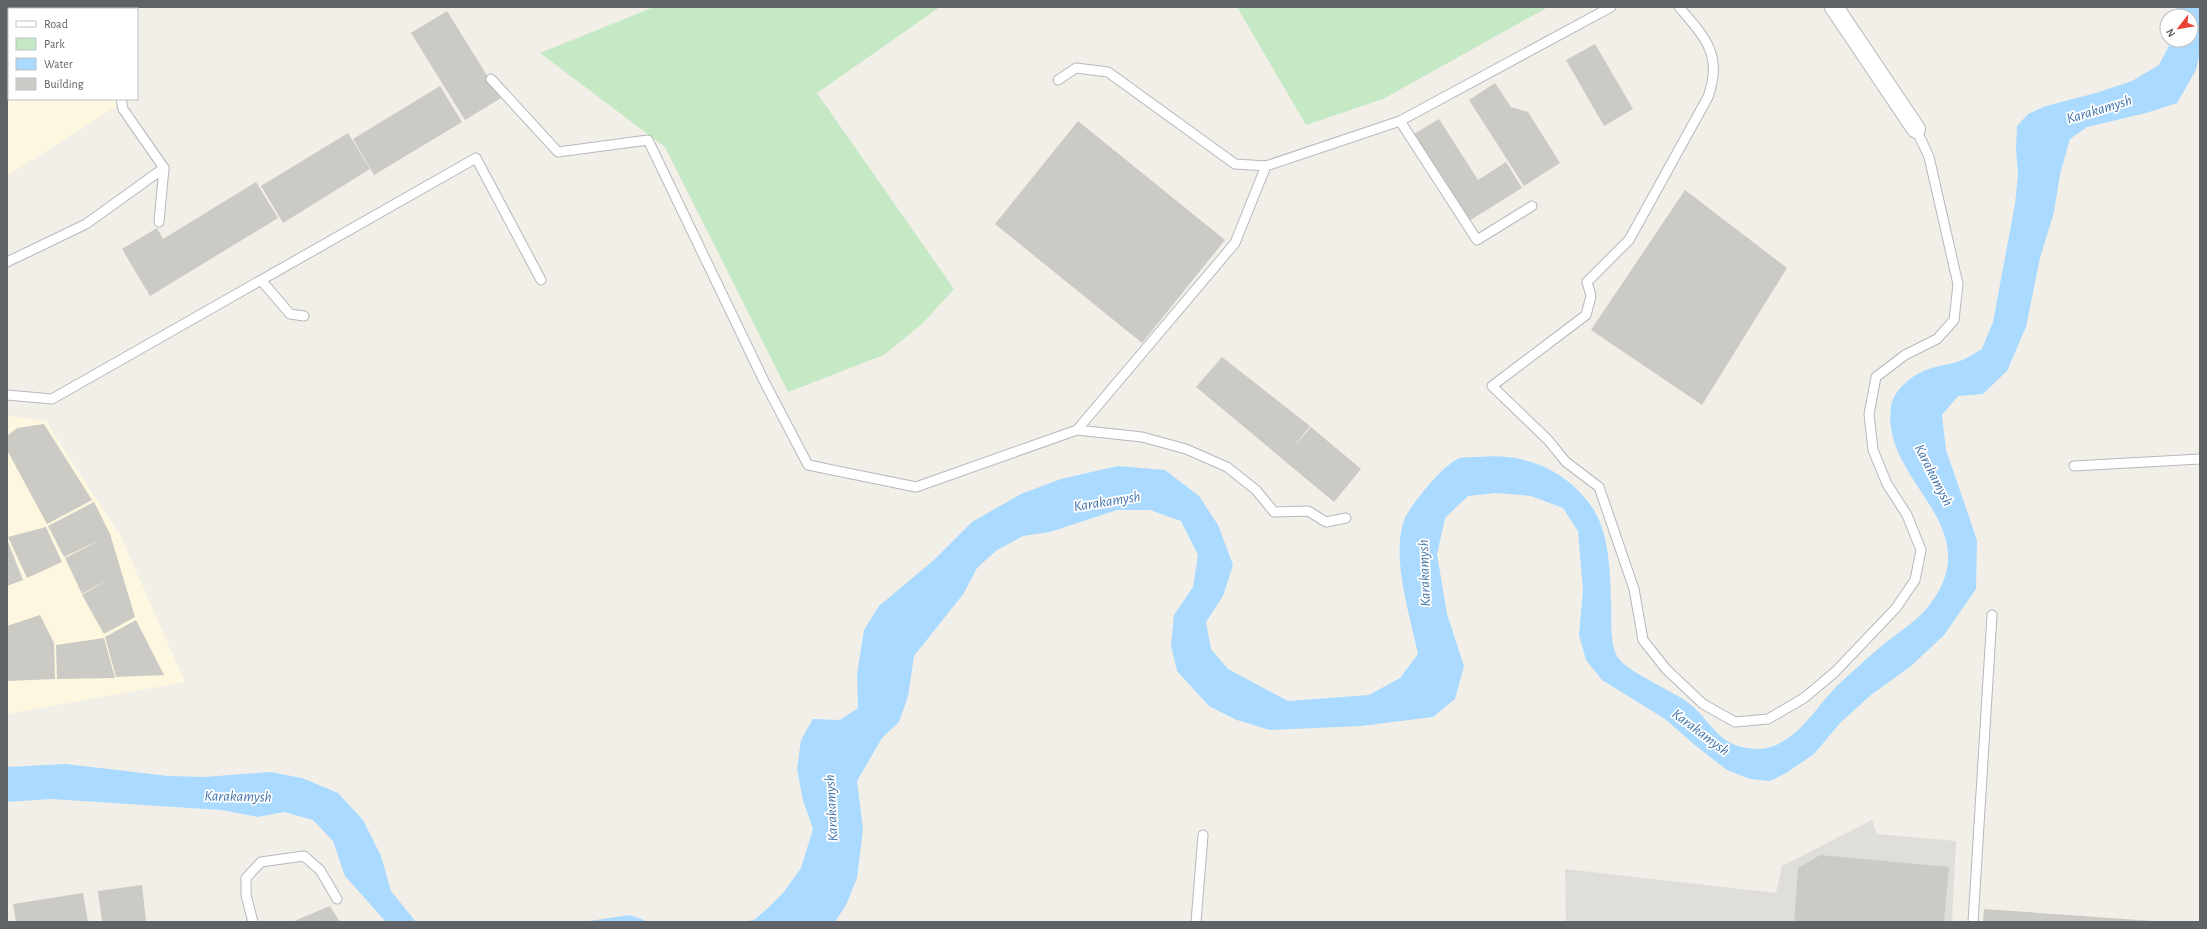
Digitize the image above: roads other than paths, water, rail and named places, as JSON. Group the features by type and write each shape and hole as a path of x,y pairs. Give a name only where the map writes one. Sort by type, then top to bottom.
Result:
{"street":[{"path":"1834,7 1916,129"}],"lane":[{"path":"1058,80 1076,68 1108,72 1235,164 1266,166 1400,121 1611,7"},
{"path":"1679,7 1699,30 1712,53 1714,80 1708,97 1629,240 1587,282 1591,296 1586,315 1492,386 1548,440 1566,462 1599,486 1634,589 1643,640 1666,670 1702,704 1735,722 1768,719 1804,698 1835,672 1896,608 1915,580 1921,550 1907,515 1887,484 1876,457 1868,414 1876,377 1905,355 1937,340 1954,320 1958,284 1929,157 1916,129"},
{"path":"491,79 558,152 648,140 764,381 808,465 916,487 1077,430 1142,437 1186,449 1227,467 1256,490 1274,512 1308,511 1326,522 1346,518"},
{"path":"121,100 123,109 164,168 159,222"},
{"path":"1400,121 1477,240 1532,206"},
{"path":"7,395 52,399 476,158 541,280"},
{"path":"1077,430 1235,243 1266,166"},
{"path":"7,262 86,224 164,168"},
{"path":"262,280 290,314 304,316"},
{"path":"2074,466 2200,458"},
{"path":"1973,922 1992,615"},
{"path":"1196,922 1203,835"},
{"path":"253,922 246,895 246,878 261,862 304,856 320,870 337,899"}],"water":[{"name":"Karakamysh","path":"2200,7 2200,53 2196,70 2177,103 2146,113 2087,127 2070,139 2060,174 2054,212 2040,258 2026,327 2007,371 1983,394 1958,396 1942,415 1946,450 1977,540 1976,589 1944,635 1911,666 1871,695 1841,722 1814,754 1786,773 1770,781 1750,779 1727,770 1665,719 1602,680 1586,660 1579,635 1583,590 1578,531 1563,508 1531,496 1496,493 1468,496 1445,518 1437,554 1447,614 1464,666 1455,699 1433,717 1361,726 1270,730 1237,720 1209,706 1177,671 1171,646 1174,615 1193,587 1198,555 1181,521 1150,510 1117,510 1050,532 1023,536 997,550 977,568 964,593 914,656 908,696 899,722 882,738 857,781 863,829 857,878 846,905 835,922 738,922 754,920 783,893 801,868 813,829 803,800 797,769 801,740 813,719 840,720 858,708 857,674 864,630 879,606 934,560 972,522 1021,494 1061,479 1118,466 1165,470 1199,496 1218,525 1233,565 1223,596 1206,622 1211,649 1228,669 1288,701 1369,695 1400,678 1418,654 1406,604 1400,567 1401,533 1405,518 1414,503 1446,467 1460,458 1495,456 1526,460 1540,465 1566,480 1578,491 1596,513 1601,524 1609,562 1611,588 1611,628 1614,650 1621,662 1690,704 1717,733 1732,744 1755,749 1768,748 1781,743 1792,736 1802,726 1828,695 1854,670 1921,615 1931,603 1945,575 1948,549 1941,526 1929,503 1901,458 1892,433 1891,407 1900,389 1910,379 1923,371 1960,361 1982,349 1993,322 2015,204 2018,175 2016,150 2017,126 2028,114 2046,106 2096,93 2132,81 2159,65 2168,48 2199,48 2199,8 2177,8"},
{"name":"Karakamysh","path":"66,764 168,776 205,777 270,772 302,778 338,793 363,820 381,856 391,891 416,922 386,922 345,876 333,841 313,820 284,812 258,817 221,810 51,799 7,802 7,767"},
{"path":"630,915 649,922 585,922 589,921"}]}
